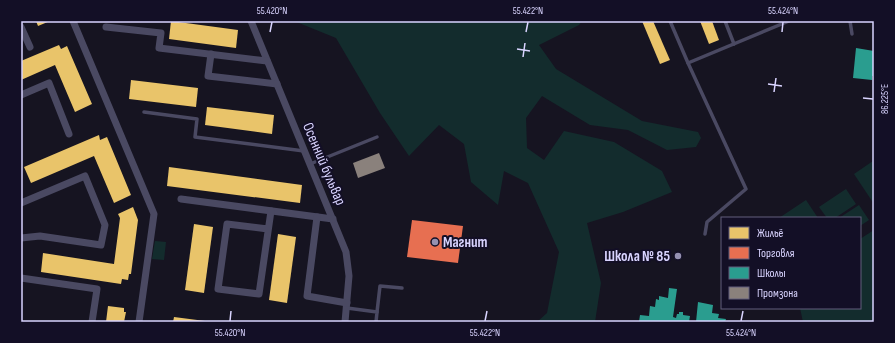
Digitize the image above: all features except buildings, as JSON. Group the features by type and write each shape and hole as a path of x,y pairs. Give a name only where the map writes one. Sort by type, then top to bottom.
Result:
{"street":[{"path":"73,21 154,214 139,322"},
{"name":"Осенний бульвар","path":"251,21 346,252 349,276 345,322"},
{"path":"21,26 30,47"},
{"path":"106,27 161,33 159,48 267,61"},
{"path":"211,54 208,76 277,84"},
{"path":"21,95 49,83 69,134"},
{"path":"21,204 85,176 105,224 102,245 40,236 21,238"},
{"path":"180,199 333,219"},
{"path":"268,229 227,224 218,289 259,294 271,211"},
{"path":"317,217 308,296 347,305"},
{"path":"21,278 96,289 92,322"}],"lane":[{"path":"670,21 746,188 707,222 705,234"},
{"path":"725,21 734,44"},
{"path":"688,63 782,22 789,21"},
{"path":"850,21 852,34"},
{"path":"144,112 197,119 195,137 304,151"},
{"path":"310,164 377,137"},
{"path":"376,322 380,286 402,288"},
{"path":"347,305 377,312"}],"green space":[{"path":"294,21 582,21 579,25 539,45 556,69 642,121 698,132 701,138 696,147 667,150 628,130 590,125 542,96 526,118 527,148 544,160 564,131 614,142 662,171 672,192 623,212 587,223 601,283 595,322 537,322 547,313 559,252 528,183 504,171 498,205 471,182 464,144 439,125 409,156 380,113 336,38"},
{"path":"873,161 874,162 874,204 854,174"},
{"path":"846,189 856,204 836,217 826,217 819,207"},
{"path":"806,200 817,217 780,217"},
{"path":"859,205 869,220 861,225 861,217 841,217"},
{"path":"874,230 874,322 803,322 800,309 861,309 861,238"},
{"path":"155,241 166,242 164,260 152,259"}],"place":[{"name":"Магнит","path":"435,242"},
{"name":"Школа № 85","path":"678,256"}]}
